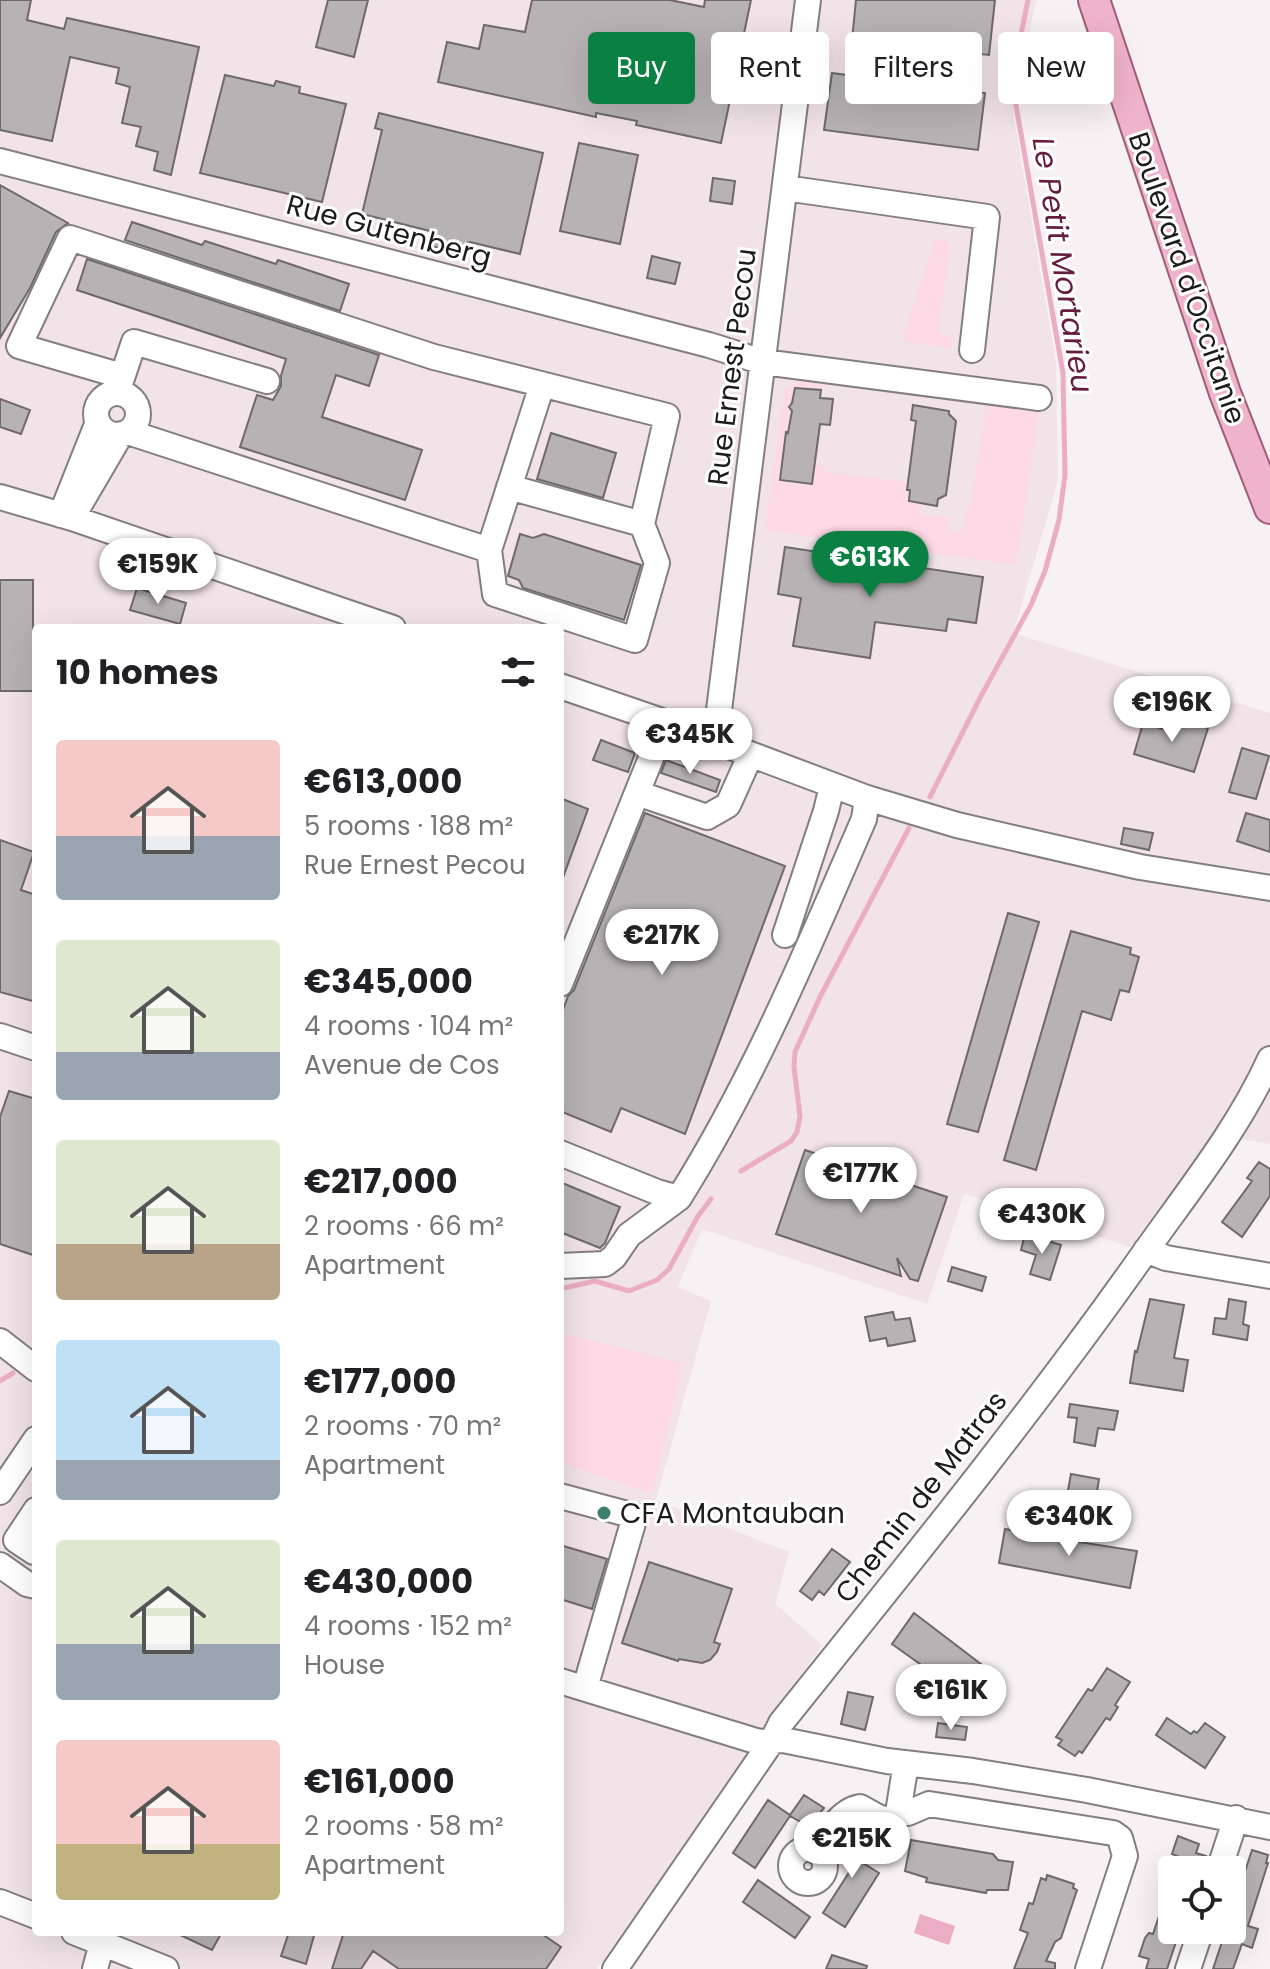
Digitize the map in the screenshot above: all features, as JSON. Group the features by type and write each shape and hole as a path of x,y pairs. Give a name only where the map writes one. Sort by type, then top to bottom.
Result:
{"main road":[{"name":"Boulevard d'Occitanie","path":"1094,0 1225,393 1270,508"}],"street":[{"name":"Rue Ernest Pecou","path":"715,742 808,0"},
{"name":"Rue Gutenberg","path":"0,161 709,345 763,362 1039,398"},
{"path":"785,188 987,217 972,350"},
{"path":"66,516 124,433 136,422 137,408 120,385 19,346 70,238 434,357 667,416 642,524 657,563 635,640 495,594 489,550 542,385"},
{"path":"267,381 134,342 120,385 99,403 96,416 107,432 124,433 489,550"},
{"path":"66,516 98,422"},
{"path":"509,487 642,524"},
{"path":"0,497 66,516 381,624"},
{"path":"564,687 832,786 957,825 1140,867 1270,888"},
{"path":"566,952 637,793 662,721"},
{"path":"637,793 707,817 728,805 750,756"},
{"path":"785,935 832,786"},
{"path":"564,1266 605,1264 614,1257 629,1235 679,1198 701,1163 788,995 864,819 867,798"},
{"path":"0,1036 32,1047"},
{"name":"Chemin de Matras","path":"615,1969 772,1741 781,1723 1096,1322 1228,1134 1257,1088 1270,1059"},
{"path":"564,1155 679,1198"},
{"path":"1146,1250 1166,1258 1270,1276"},
{"path":"0,1341 32,1366"},
{"path":"0,1492 32,1445"},
{"path":"564,1497 635,1516 585,1688"},
{"path":"32,1516 16,1540 32,1551"},
{"path":"0,1565 32,1585"},
{"path":"564,1682 759,1742 783,1740 906,1763 1030,1780 1270,1827"},
{"path":"817,1852 848,1809 860,1807 893,1821 898,1813 906,1763"},
{"path":"898,1813 908,1813 929,1804 1113,1833 1120,1838 1125,1856 1088,1969"},
{"path":"1224,1856 1236,1818"},
{"path":"0,1903 32,1915"},
{"path":"84,1936 166,1969"},
{"path":"95,1969 102,1943"},
{"path":"1188,1969 1196,1944"}],"shaded area":[{"path":"0,0 1036,0 1029,32 998,32 998,104 1015,104 1013,113 1056,362 1058,481 1013,633 1270,713 1270,1144 1216,1135 1130,1247 964,1194 927,1304 702,1229 678,1287 711,1301 656,1500 789,1552 775,1604 822,1645 597,1969 0,1969"},
{"path":"936,238 950,243 938,333 953,336 951,348 902,341"},
{"path":"806,375 824,378 821,390 795,388 789,407 790,420 810,423 809,435 786,433 780,480 812,484 815,465 826,467 826,472 908,482 910,501 921,503 920,514 947,517 947,531 962,533 971,503 987,400 1040,405 1016,565 765,530 785,390"},
{"path":"572,1335 683,1364 652,1493 564,1464 564,1336"},
{"path":"920,1914 955,1926 949,1945 914,1933"}],"building":[{"path":"0,0 31,0 27,20 64,29 67,18 199,47 171,175 154,170 158,152 136,146 141,127 122,123 130,87 116,83 119,68 70,57 52,141 0,130"},
{"path":"328,0 368,0 354,57 316,47"},
{"path":"532,0 670,0 704,7 705,0 751,0 744,32 711,32 711,104 729,104 721,143 636,125 637,121 596,113 596,117 438,82 447,42 479,49 484,25 525,32"},
{"path":"856,0 995,0 989,55 982,54 982,32 853,32"},
{"path":"832,73 845,75 845,104 982,104 982,93 985,93 978,150 824,130"},
{"path":"225,75 274,86 276,81 300,87 299,93 346,104 322,202 200,173"},
{"path":"379,113 543,153 520,254 470,242 450,251 431,246 434,232 362,214 382,130 375,128"},
{"path":"579,143 638,155 620,244 560,231"},
{"path":"713,178 735,181 732,204 710,201"},
{"path":"0,185 68,223 56,232 30,288 0,338"},
{"path":"132,222 202,245 205,241 276,264 278,260 349,284 340,311 125,240"},
{"path":"652,256 680,263 675,284 647,278"},
{"path":"87,259 379,355 369,386 336,375 322,417 422,450 405,500 240,447 257,395 273,400 281,386 286,359 77,290"},
{"path":"795,388 821,390 820,398 833,399 830,425 820,424 812,484 780,480 792,411 789,407"},
{"path":"0,399 30,410 21,434 0,427"},
{"path":"913,405 949,411 956,421 946,495 938,499 937,506 909,501 910,490 907,490 916,421 911,420"},
{"path":"551,433 616,453 603,498 537,479"},
{"path":"520,534 533,538 544,534 641,565 624,620 523,588 519,580 508,576"},
{"path":"785,547 983,577 976,623 948,619 946,631 875,622 870,658 793,646 801,598 778,594"},
{"path":"0,580 33,580 32,691 0,691"},
{"path":"137,588 186,603 180,624 130,610"},
{"path":"1170,720 1208,728 1194,772 1134,754 1143,723 1166,730"},
{"path":"601,740 635,753 628,772 593,760"},
{"path":"1242,748 1269,756 1256,799 1229,792"},
{"path":"666,760 720,780 716,792 661,773"},
{"path":"564,800 588,809 564,875"},
{"path":"645,813 785,866 685,1134 621,1108 611,1132 564,1113 564,1007 574,990"},
{"path":"1246,813 1270,820 1270,852 1237,841"},
{"path":"1124,828 1153,833 1149,850 1121,844"},
{"path":"0,840 32,851 21,890 32,894 32,1001 0,992"},
{"path":"1008,913 1039,922 978,1132 947,1124"},
{"path":"1071,931 1131,948 1130,954 1139,957 1129,992 1120,990 1111,1020 1082,1011 1036,1170 1004,1160"},
{"path":"9,1091 32,1098 32,1255 0,1244 0,1117"},
{"path":"805,1150 947,1197 918,1281 910,1279 897,1258 901,1276 776,1234"},
{"path":"1259,1162 1270,1169 1270,1196 1242,1237 1222,1222 1252,1181 1247,1178"},
{"path":"564,1184 620,1207 600,1248 564,1234"},
{"path":"1025,1234 1061,1245 1050,1280 1030,1274 1036,1255 1021,1250"},
{"path":"952,1267 986,1277 982,1291 948,1281"},
{"path":"1150,1299 1184,1305 1174,1358 1188,1360 1183,1391 1130,1383 1135,1351"},
{"path":"1229,1299 1246,1302 1243,1324 1249,1326 1247,1340 1213,1334 1215,1318 1226,1319"},
{"path":"893,1312 895,1320 910,1318 915,1341 888,1346 886,1338 870,1341 865,1317"},
{"path":"1070,1404 1118,1411 1114,1430 1098,1428 1095,1446 1074,1442 1077,1418 1068,1417"},
{"path":"1071,1474 1099,1479 1093,1516 1070,1511 1072,1497 1067,1496"},
{"path":"1005,1529 1060,1538 1061,1535 1080,1539 1079,1542 1137,1551 1130,1588 999,1563"},
{"path":"564,1546 607,1559 592,1609 564,1600"},
{"path":"832,1549 850,1562 824,1595 819,1591 812,1600 800,1591"},
{"path":"649,1562 732,1589 714,1642 720,1644 710,1660 702,1663 678,1661 622,1643"},
{"path":"914,1613 990,1671 969,1699 892,1644"},
{"path":"1107,1668 1130,1682 1115,1705 1118,1707 1110,1720 1106,1718 1082,1753 1079,1751 1075,1756 1058,1745 1062,1740 1056,1737 1088,1689 1092,1691"},
{"path":"848,1692 873,1697 865,1730 841,1724"},
{"path":"1167,1718 1191,1734 1194,1731 1197,1733 1205,1723 1225,1737 1205,1768 1156,1735"},
{"path":"938,1723 967,1727 965,1740 936,1737"},
{"path":"804,1795 824,1808 813,1829 790,1816 755,1868 733,1853 768,1800 790,1815"},
{"path":"853,1826 871,1838 857,1859 879,1873 845,1927 823,1913 857,1860 837,1847"},
{"path":"1178,1836 1199,1844 1196,1853 1206,1856 1177,1856 1172,1854"},
{"path":"911,1840 993,1854 998,1860 1013,1862 1008,1890 987,1890 986,1893 926,1882 927,1878 905,1871"},
{"path":"1252,1850 1268,1855 1248,1926 1258,1929 1252,1948 1242,1944 1246,1944 1246,1868"},
{"path":"1047,1875 1074,1884 1073,1888 1077,1890 1061,1938 1055,1942 1046,1961 1055,1963 1055,1969 1014,1969 1028,1933 1020,1930 1029,1903 1033,1904 1041,1878 1046,1880"},
{"path":"758,1880 810,1917 795,1938 743,1902"},
{"path":"1158,1919 1158,1944 1175,1944 1167,1969 1146,1969 1149,1959 1139,1956 1145,1938 1149,1933 1153,1934"},
{"path":"182,1936 220,1936 212,1950"},
{"path":"288,1936 314,1936 306,1964 281,1956"},
{"path":"343,1936 545,1936 561,1947 546,1969 399,1969 373,1951 361,1969 332,1969"},
{"path":"1221,1944 1242,1944 1233,1969 1213,1969"},
{"path":"832,1955 867,1966 866,1969 826,1969"}],"waterway":[{"name":"Le Petit Mortarieu","path":"930,797 1031,605 1045,571 1059,520 1065,475 1063,373 1014,94 1016,59 1028,0"},
{"name":"Le Petit Mortarieu","path":"741,1171 791,1141 797,1132 800,1116 795,1052 820,997 909,828"},
{"name":"Le Petit Mortarieu","path":"564,1288 595,1281 629,1291 657,1280 669,1269 698,1216 711,1199"},
{"name":"Le Petit Mortarieu","path":"0,1381 13,1373"}],"place":[{"name":"CFA Montauban","path":"604,1513"}]}
